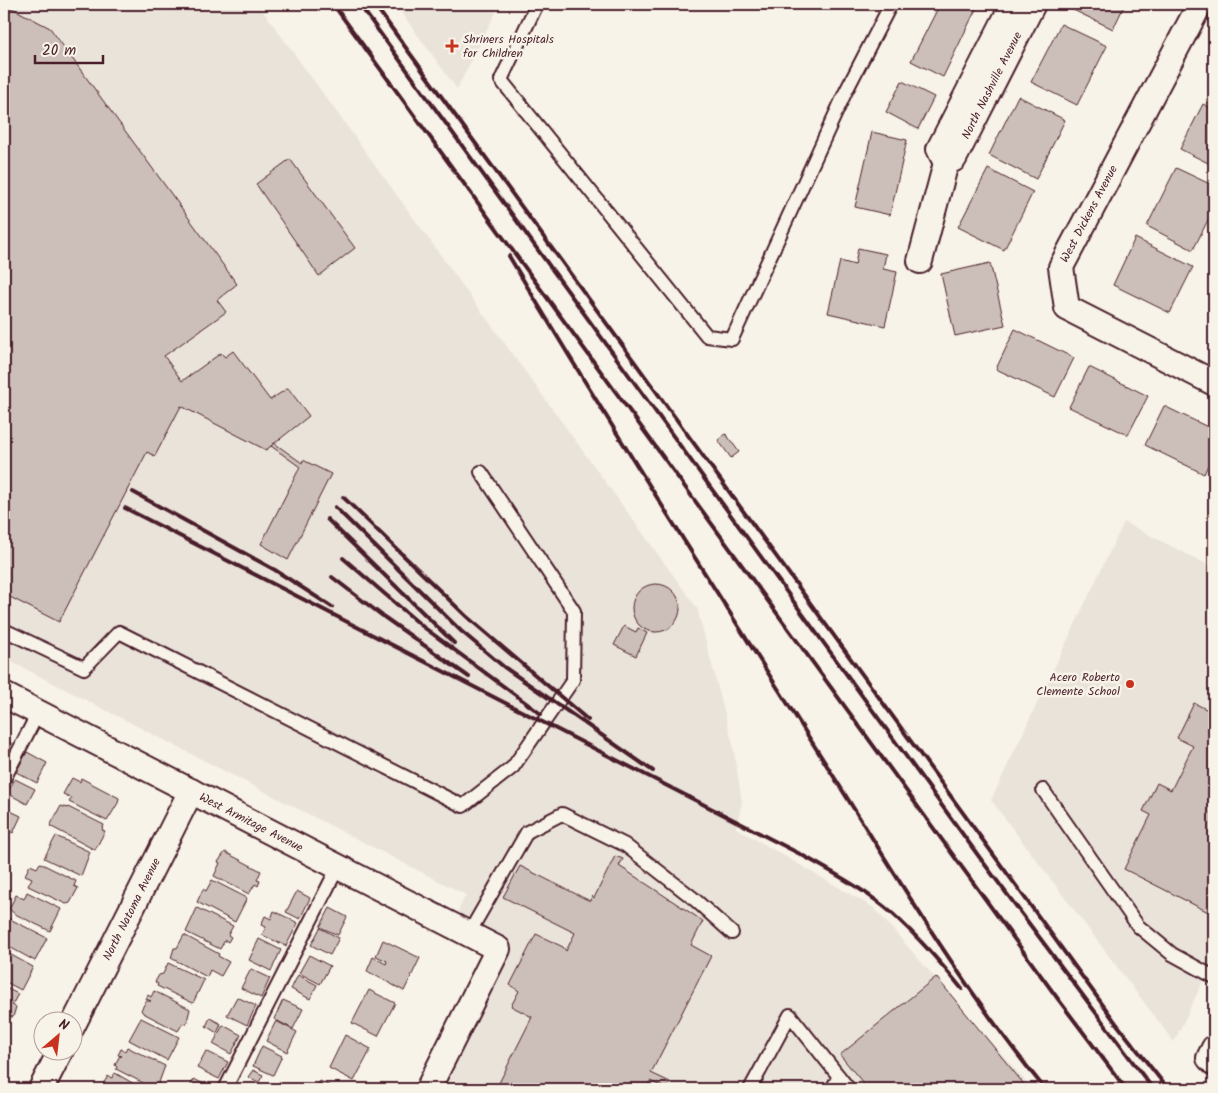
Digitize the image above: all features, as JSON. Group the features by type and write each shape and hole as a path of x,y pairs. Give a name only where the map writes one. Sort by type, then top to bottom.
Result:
{"street":[{"name":"North Nashville Avenue","path":"946,164 939,149 1013,4"},
{"name":"North Nashville Avenue","path":"920,262 946,164 954,158 1032,4"},
{"name":"West Dickens Avenue","path":"1200,4 1061,267 1067,308 1214,384"},
{"name":"West Armitage Avenue","path":"4,695 498,949 428,1089"},
{"name":"North Natoma Avenue","path":"81,1010 191,792"},
{"path":"41,1089 55,1060"}],"lane":[{"path":"537,4 501,80 707,336 732,338 846,92 891,4"},
{"path":"4,630 84,668 119,632 463,806 513,767 573,680 574,611 481,472"},
{"path":"4,779 38,713"},
{"path":"1043,790 1138,926 1172,954 1214,977"},
{"path":"469,934 527,832 562,814 625,845 693,898 732,933"},
{"path":"225,1089 338,867"},
{"path":"750,1089 790,1015 850,1089"},
{"path":"832,1089 839,1076"}],"shaded area":[{"path":"4,4 258,4 697,608 733,745 742,802 736,828 874,908 1032,1089 413,1089 484,949 448,931 466,895 4,658"},
{"name":"Shriners Hospitals for Children","path":"395,4 500,4 457,89"},
{"name":"Acero Roberto Clemente School","path":"1124,522 1214,568 1214,958 1174,1042 991,800"}],"building":[{"path":"4,4 50,28 237,284 217,300 226,312 164,356 182,381 221,353 225,357 233,351 270,400 288,388 309,416 266,450 181,406 155,456 147,452 59,622 4,594"},
{"path":"940,4 966,4 976,9 943,77 911,61"},
{"path":"1068,4 1125,4 1113,29 1067,7"},
{"path":"1061,24 1107,46 1077,105 1031,82"},
{"path":"902,81 934,97 918,129 886,112"},
{"path":"1018,96 1065,120 1036,179 989,155"},
{"path":"1203,104 1214,110 1214,166 1180,149"},
{"path":"872,132 907,140 890,215 855,207"},
{"path":"290,159 355,248 319,276 256,184"},
{"path":"1176,168 1214,186 1214,208 1193,250 1147,226"},
{"path":"988,169 1033,192 1004,250 958,227"},
{"path":"1135,238 1193,267 1170,313 1113,285"},
{"path":"858,248 886,254 883,269 897,272 885,326 828,313 840,261 855,265"},
{"path":"990,263 1005,325 955,336 941,274"},
{"path":"1015,329 1074,358 1055,397 996,369"},
{"path":"1089,367 1148,396 1128,435 1069,407"},
{"path":"1164,406 1214,430 1214,452 1204,474 1145,445"},
{"path":"726,434 739,452 731,458 718,440"},
{"path":"274,443 302,463 303,460 331,474 288,560 261,544 300,467 271,446"},
{"path":"651,584 661,584 670,588 676,594 680,608 676,622 670,628 661,632 651,632 642,628 636,622 632,613 632,603 636,594 642,588"},
{"path":"624,626 636,632 638,628 647,633 636,656 614,645"},
{"path":"1214,698 1214,915 1124,869 1151,815 1143,811 1157,783 1171,790 1193,746 1177,738 1194,703 1208,710"},
{"path":"4,739 11,743 4,756"},
{"path":"27,752 47,763 37,783 16,772"},
{"path":"72,778 80,782 81,778 119,798 107,821 69,802 72,798 63,794"},
{"path":"15,779 35,789 27,804 7,793"},
{"path":"61,806 68,807 104,825 102,830 105,831 95,850 50,826"},
{"path":"4,808 21,816 13,833 4,828"},
{"path":"56,836 90,852 81,876 44,858"},
{"path":"225,852 261,871 257,880 260,881 258,886 255,884 249,894 214,876 220,863 218,862"},
{"path":"615,856 623,859 619,866 703,921 691,945 711,956 651,1073 670,1082 667,1089 650,1081 646,1089 496,1089 532,1017 511,1006 519,991 510,985 536,934 563,947 566,951 575,933 503,897 520,866 590,901 592,896 594,898"},
{"path":"40,863 76,881 74,886 78,888 70,903 66,904 28,886 32,878 25,875 30,865 37,868"},
{"path":"212,880 247,898 235,922 197,902 203,889 206,891"},
{"path":"297,891 310,898 300,919 286,912"},
{"path":"27,892 61,909 50,931 15,914 9,909 16,895 24,899"},
{"path":"197,908 233,926 228,935 231,937 228,942 225,940 220,949 186,932"},
{"path":"330,908 347,917 338,935 320,927"},
{"path":"274,911 298,923 286,946 262,935 266,927 261,925 265,916 271,919"},
{"path":"8,918 47,938 35,961 4,944 4,925"},
{"path":"320,928 339,938 330,955 311,945"},
{"path":"184,935 219,954 218,956 229,962 221,976 210,970 207,977 171,958 174,948 177,948"},
{"path":"259,939 281,950 271,971 249,960"},
{"path":"383,940 420,958 404,991 367,971 373,957 386,964 387,961 376,956"},
{"path":"4,951 33,967 21,990 4,981"},
{"path":"309,955 330,966 320,984 299,973"},
{"path":"168,963 204,980 193,1003 157,986 158,984 155,982 159,975 163,974"},
{"path":"251,969 270,978 261,998 241,988"},
{"path":"298,975 317,985 310,999 291,989"},
{"path":"936,977 1028,1089 868,1089 840,1055"},
{"path":"4,987 18,994 12,1005 16,1007 13,1017 4,1016"},
{"path":"369,990 395,1003 378,1036 352,1023"},
{"path":"154,991 190,1009 186,1025 183,1023 178,1031 143,1013 141,1010 146,1001 151,1001 146,999 148,995 151,997"},
{"path":"237,997 256,1006 247,1025 227,1015"},
{"path":"283,1000 303,1009 293,1029 274,1019"},
{"path":"141,1018 179,1037 167,1060 129,1040"},
{"path":"210,1018 221,1024 217,1033 206,1026"},
{"path":"276,1021 297,1032 287,1052 266,1041"},
{"path":"223,1025 241,1035 231,1054 213,1044"},
{"path":"345,1035 371,1049 354,1081 329,1068"},
{"path":"262,1046 282,1056 273,1075 253,1066"},
{"path":"127,1047 165,1066 158,1085 155,1084 153,1088 116,1069 115,1065 119,1057 122,1056 118,1055 121,1049 125,1051"},
{"path":"206,1051 228,1062 219,1079 197,1068"},
{"path":"253,1070 263,1075 259,1082 248,1077"},
{"path":"115,1073 143,1089 100,1089 108,1076 112,1078"},
{"path":"194,1079 213,1089 189,1089"},
{"path":"320,1081 336,1089 316,1089"}],"railway":[{"path":"333,4 1058,999 1126,1089"},
{"path":"359,4 980,858 1153,1089"},
{"path":"374,4 1116,1023 1168,1089"},
{"path":"509,256 623,442 926,923 983,1008 1045,1089"},
{"path":"133,492 275,570 332,607"},
{"path":"343,497 466,616 588,720"},
{"path":"335,507 461,631 504,667 653,771"},
{"path":"125,508 800,854 860,889 894,915 930,951 962,989"},
{"path":"327,519 454,643"},
{"path":"343,558 422,626 541,714"},
{"path":"332,577 384,617 469,677"}],"place":[{"name":"Shriners Hospitals for Children","path":"452,46"},
{"name":"Acero Roberto Clemente School","path":"1130,684"}]}
